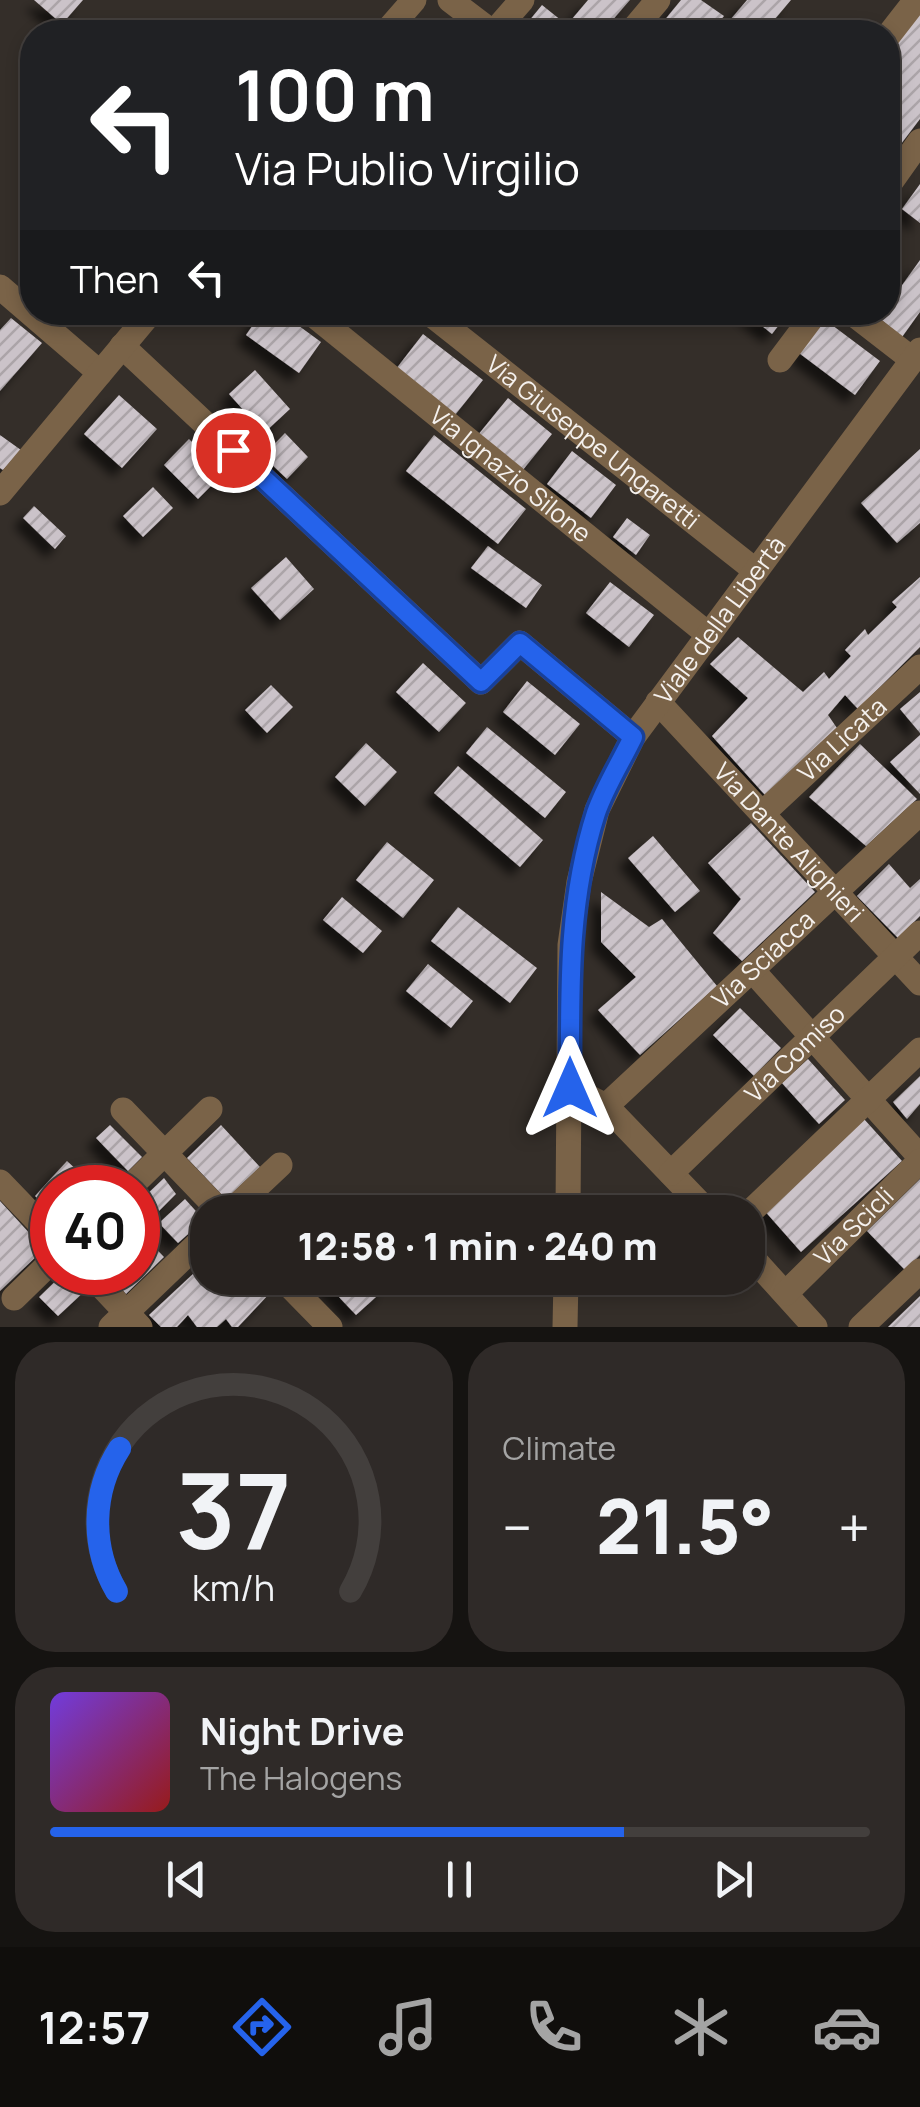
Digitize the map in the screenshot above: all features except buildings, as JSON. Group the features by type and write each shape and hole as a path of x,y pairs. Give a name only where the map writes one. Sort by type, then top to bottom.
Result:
{"street":[{"path":"396,20 414,0"},
{"path":"450,0 477,20"},
{"path":"504,20 522,0"},
{"path":"641,20 658,0"},
{"path":"900,21 916,0"},
{"path":"900,169 920,141"},
{"path":"0,287 20,304"},
{"path":"44,325 100,373"},
{"path":"2,488 139,325"},
{"name":"Via Ignazio Silone","path":"326,325 709,635"},
{"name":"Via Giuseppe Ungaretti","path":"444,325 756,571"},
{"path":"780,360 806,325"},
{"path":"871,325 916,355"},
{"path":"122,346 481,682 520,643 633,737"},
{"name":"Viale della Libertà","path":"568,1195 570,945 578,882 597,810 633,737 916,355"},
{"name":"Via Licata","path":"762,813 920,666"},
{"name":"Via Dante Alighieri","path":"658,702 920,983"},
{"name":"Via Sciacca","path":"606,1106 920,813"},
{"name":"Via Comiso","path":"671,1173 920,933"},
{"path":"752,970 871,1099 920,1159"},
{"path":"765,1198 920,1050"},
{"path":"570,1088 606,1106 692,1195"},
{"path":"153,1165 210,1109"},
{"path":"124,1110 204,1195"},
{"name":"Via Scicli","path":"786,1293 920,1159"},
{"path":"248,1195 280,1165"},
{"path":"0,1182 30,1213"},
{"path":"105,1295 126,1322 190,1253"},
{"path":"861,1327 920,1270"},
{"path":"765,1271 815,1327"},
{"path":"14,1298 30,1282"},
{"path":"301,1295 330,1327"},
{"path":"565,1327 566,1295"}],"route":[{"path":"233,450 481,682 520,643 633,737 597,810 578,882 570,945 570,1088"}]}
